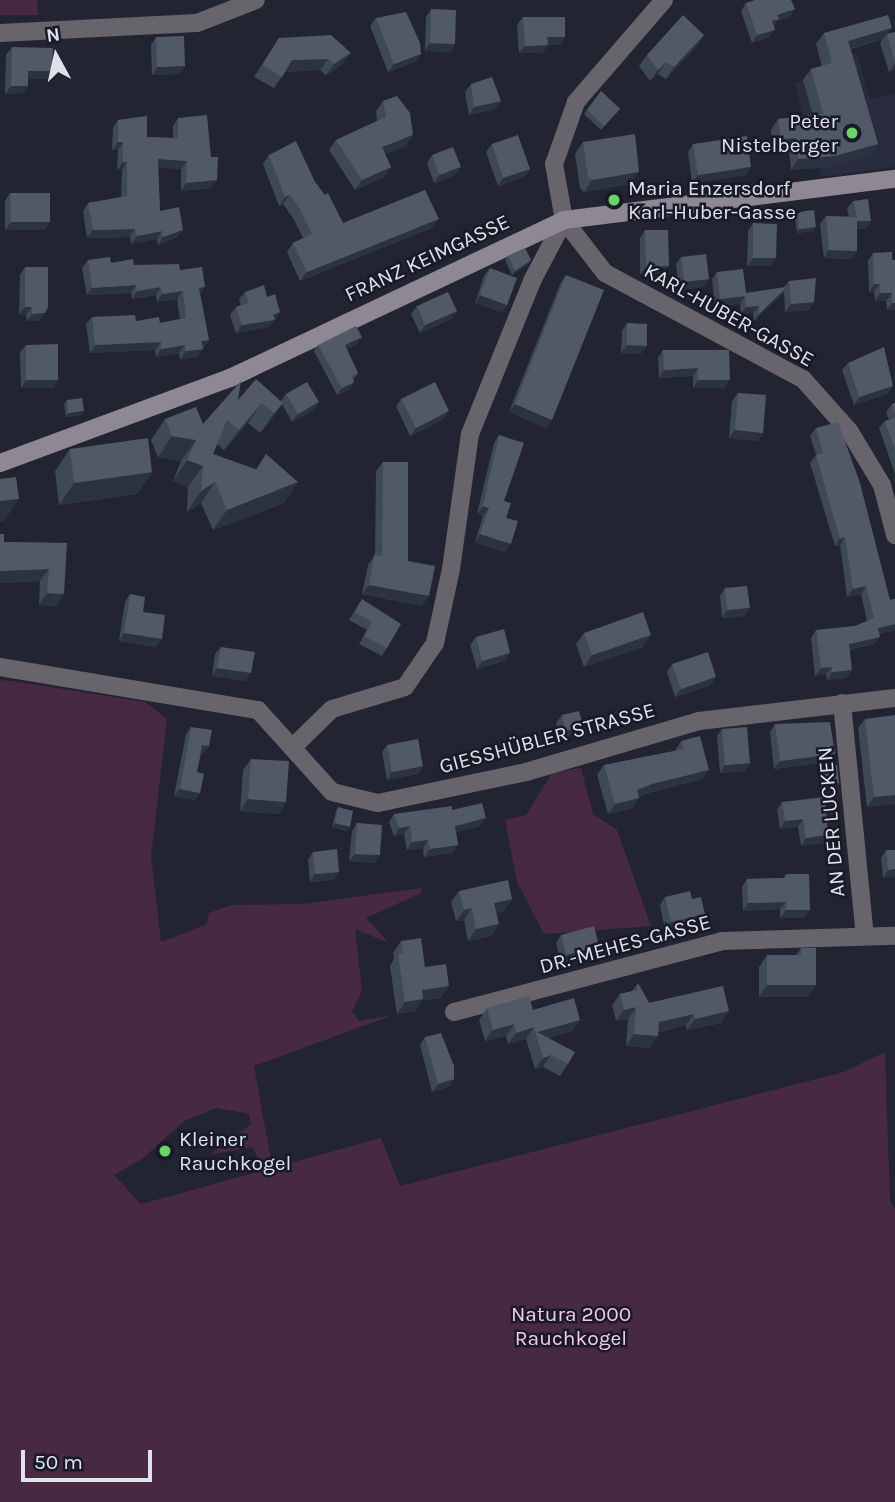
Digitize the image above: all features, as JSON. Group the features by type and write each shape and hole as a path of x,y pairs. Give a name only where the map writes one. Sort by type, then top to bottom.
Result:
{"main road":[{"name":"FRANZ KEIMGASSE","path":"0,463 230,378 564,220 895,179"}],"street":[{"path":"0,33 197,23 256,0"},
{"path":"293,747 332,709 405,687 435,643 451,569 470,433 532,281 564,220 554,164 576,102 664,0"},
{"name":"KARL-HUBER-GASSE","path":"564,220 605,273 803,379 850,432 882,485 895,535"},
{"name":"GIESSHÜBLER STRASSE","path":"0,667 258,710 293,747 314,777 332,792 378,803 526,772 699,721 895,698"},
{"name":"AN DER LUCKEN","path":"842,704 864,936"},
{"name":"DR.-MEHES-GASSE","path":"454,1012 722,941 895,936"}],"shaded area":[{"name":"Peter Nistelberger","path":"857,53 870,99 895,94 895,167 821,177 794,83 845,68 843,56"}],"green space":[{"path":"0,0 37,0 38,15 0,15"},
{"name":"Natura 2000 Rauchkogel","path":"0,681 145,702 167,719 151,856 161,942 207,924 209,913 232,905 303,904 421,888 421,893 366,918 389,943 355,929 362,991 352,1011 359,1021 393,1015 254,1066 271,1160 259,1162 253,1147 209,1155 251,1124 249,1114 217,1108 184,1121 142,1159 114,1175 141,1204 381,1138 400,1186 844,1072 885,1052 890,1201 895,1209 895,1502 0,1502"},
{"path":"581,768 593,814 617,830 651,926 544,934 517,882 505,820 526,815 552,773"}],"building":[{"path":"755,0 791,0 795,9 777,15 779,19 772,21 775,30 757,35 746,3"},
{"path":"431,9 456,10 455,44 430,43"},
{"path":"406,12 420,43 421,54 394,64 376,18"},
{"path":"683,15 704,35 674,67 666,62 658,70 647,55"},
{"path":"888,15 892,28 848,41 878,144 835,156 798,159 796,138 781,139 778,119 823,114 811,69 832,63 824,33"},
{"path":"523,17 565,17 565,37 547,37 548,45 525,46"},
{"path":"895,32 895,62 887,34"},
{"path":"331,35 351,53 334,64 328,59 292,60 282,77 262,65 279,38"},
{"path":"184,36 185,66 157,67 156,37"},
{"path":"12,47 53,48 52,71 28,71 28,86 11,86"},
{"path":"492,77 501,101 474,107 471,84"},
{"path":"601,91 620,109 604,126 587,110"},
{"path":"397,96 410,113 413,135 382,147 391,167 362,180 336,140 386,117 383,101"},
{"path":"207,115 211,157 218,157 217,180 186,183 187,161 158,159 160,211 179,207 183,230 163,237 162,231 137,236 135,229 93,230 88,203 127,196 127,162 123,162 123,142 118,142 118,120 147,116 147,137 178,138 178,118"},
{"path":"635,134 639,172 592,180 588,177 583,142"},
{"path":"518,135 530,169 503,178 492,144"},
{"path":"747,136 751,167 698,175 693,144"},
{"path":"296,141 315,182 325,195 328,193 343,223 425,190 439,219 307,272 293,243 312,234 290,195 285,197 269,155"},
{"path":"453,147 461,167 439,175 432,155"},
{"path":"10,193 50,193 50,222 11,222"},
{"path":"868,199 871,221 857,221 857,251 829,250 826,216 857,217 853,201"},
{"path":"814,210 816,227 799,229 798,212"},
{"path":"753,223 777,224 776,258 753,258"},
{"path":"645,230 668,230 669,266 646,267"},
{"path":"525,248 531,260 515,271 508,256"},
{"path":"892,252 892,260 895,260 895,303 892,303 892,293 880,293 880,284 874,284 873,253"},
{"path":"706,254 709,279 684,282 681,257"},
{"path":"110,257 111,263 133,259 134,265 179,264 180,270 202,267 205,287 199,288 209,340 201,341 203,349 186,351 185,345 161,349 161,342 95,345 92,317 135,315 136,321 159,317 160,323 186,318 183,291 162,294 161,287 137,291 136,285 92,288 88,260"},
{"path":"25,267 48,267 48,307 45,313 32,314 32,307 25,307"},
{"path":"490,268 517,278 507,305 480,295"},
{"path":"743,269 746,293 787,287 759,314 759,306 746,307 745,296 720,299 717,272"},
{"path":"566,275 604,290 552,420 515,404"},
{"path":"816,278 814,302 791,304 789,281"},
{"path":"264,285 267,297 275,294 280,312 273,315 275,320 242,325 236,307 249,303 245,292"},
{"path":"448,292 457,311 425,325 417,306"},
{"path":"627,323 647,324 647,346 627,345"},
{"path":"356,326 362,337 345,345 358,373 352,376 354,382 342,388 318,345"},
{"path":"58,344 58,380 26,380 26,345"},
{"path":"884,347 893,386 859,397 848,363"},
{"path":"663,350 729,350 730,380 698,380 698,368 664,370"},
{"path":"256,379 283,403 274,413 262,403 239,430 227,420 213,454 257,470 266,454 298,482 227,510 215,482 201,491 203,466 187,460 196,440 172,436 165,419 196,407 203,424 241,381 238,400"},
{"path":"307,382 319,402 298,414 286,394"},
{"path":"435,382 449,411 416,428 401,399"},
{"path":"738,393 766,395 763,433 735,430"},
{"path":"82,398 84,411 68,413 67,400"},
{"path":"895,418 895,450 885,421"},
{"path":"838,422 860,483 890,600 895,599 895,624 878,628 880,637 849,644 852,670 832,672 832,667 821,668 816,630 855,626 874,618 866,586 853,589 845,537 840,539 816,455 823,453 816,428"},
{"path":"499,435 524,443 504,501 511,503 506,518 518,521 511,544 480,534 489,508 483,506"},
{"path":"148,438 152,472 74,483 70,449"},
{"path":"383,462 408,462 408,561 435,566 429,596 369,585 374,555 382,556"},
{"path":"16,477 19,499 0,501 0,479"},
{"path":"0,534 4,534 4,542 67,543 64,594 47,593 49,569 0,571"},
{"path":"747,586 750,608 727,610 725,588"},
{"path":"130,594 145,597 143,612 165,615 162,639 124,633"},
{"path":"362,599 401,624 387,648 364,636 372,622 355,612"},
{"path":"643,612 651,635 592,655 584,633"},
{"path":"504,629 510,653 482,661 476,637"},
{"path":"221,647 255,652 251,673 217,668"},
{"path":"708,652 716,677 681,689 672,664"},
{"path":"579,711 583,725 566,731 562,715"},
{"path":"895,715 895,795 874,797 865,719"},
{"path":"830,722 835,754 780,761 775,724"},
{"path":"191,727 212,730 209,746 202,745 197,772 204,774 200,793 180,789"},
{"path":"747,727 750,763 725,765 722,729"},
{"path":"700,736 709,770 652,784 637,790 639,798 615,804 604,765 684,749 681,741"},
{"path":"418,739 423,766 392,772 387,745"},
{"path":"251,759 289,761 286,802 248,799"},
{"path":"837,765 839,783 824,785 822,767"},
{"path":"825,797 828,835 806,838 803,819 785,821 782,802"},
{"path":"482,803 486,818 455,826 458,845 430,849 428,840 412,842 410,826 399,828 394,814 452,806 452,810"},
{"path":"338,807 353,811 350,827 335,823"},
{"path":"357,823 382,825 380,855 355,854"},
{"path":"337,849 339,872 315,874 313,852"},
{"path":"886,850 895,850 895,869 888,870"},
{"path":"786,874 809,874 810,910 786,910 786,902 748,903 747,879 786,878"},
{"path":"508,880 512,899 494,903 499,924 476,929 472,908 464,910 459,891"},
{"path":"690,891 692,899 701,897 705,914 671,922 665,897"},
{"path":"594,926 599,946 566,955 561,935"},
{"path":"421,938 425,967 446,964 449,986 422,990 423,999 405,1002 398,954 403,953 401,941"},
{"path":"801,948 816,948 816,985 767,985 767,955 801,955"},
{"path":"638,983 649,1003 723,986 729,1011 695,1019 694,1014 659,1022 658,1036 634,1034 636,1007 624,1010 620,994 637,990"},
{"path":"529,996 533,1010 574,998 580,1020 537,1032 575,1052 568,1064 551,1055 543,1058 534,1027 516,1033 514,1024 493,1030 487,1008"},
{"path":"441,1033 454,1066 454,1079 438,1084 425,1037"}],"place":[{"name":"Peter Nistelberger","path":"852,133"},
{"name":"Maria Enzersdorf Karl-Huber-Gasse","path":"614,200"},
{"name":"Kleiner Rauchkogel","path":"165,1151"}]}
